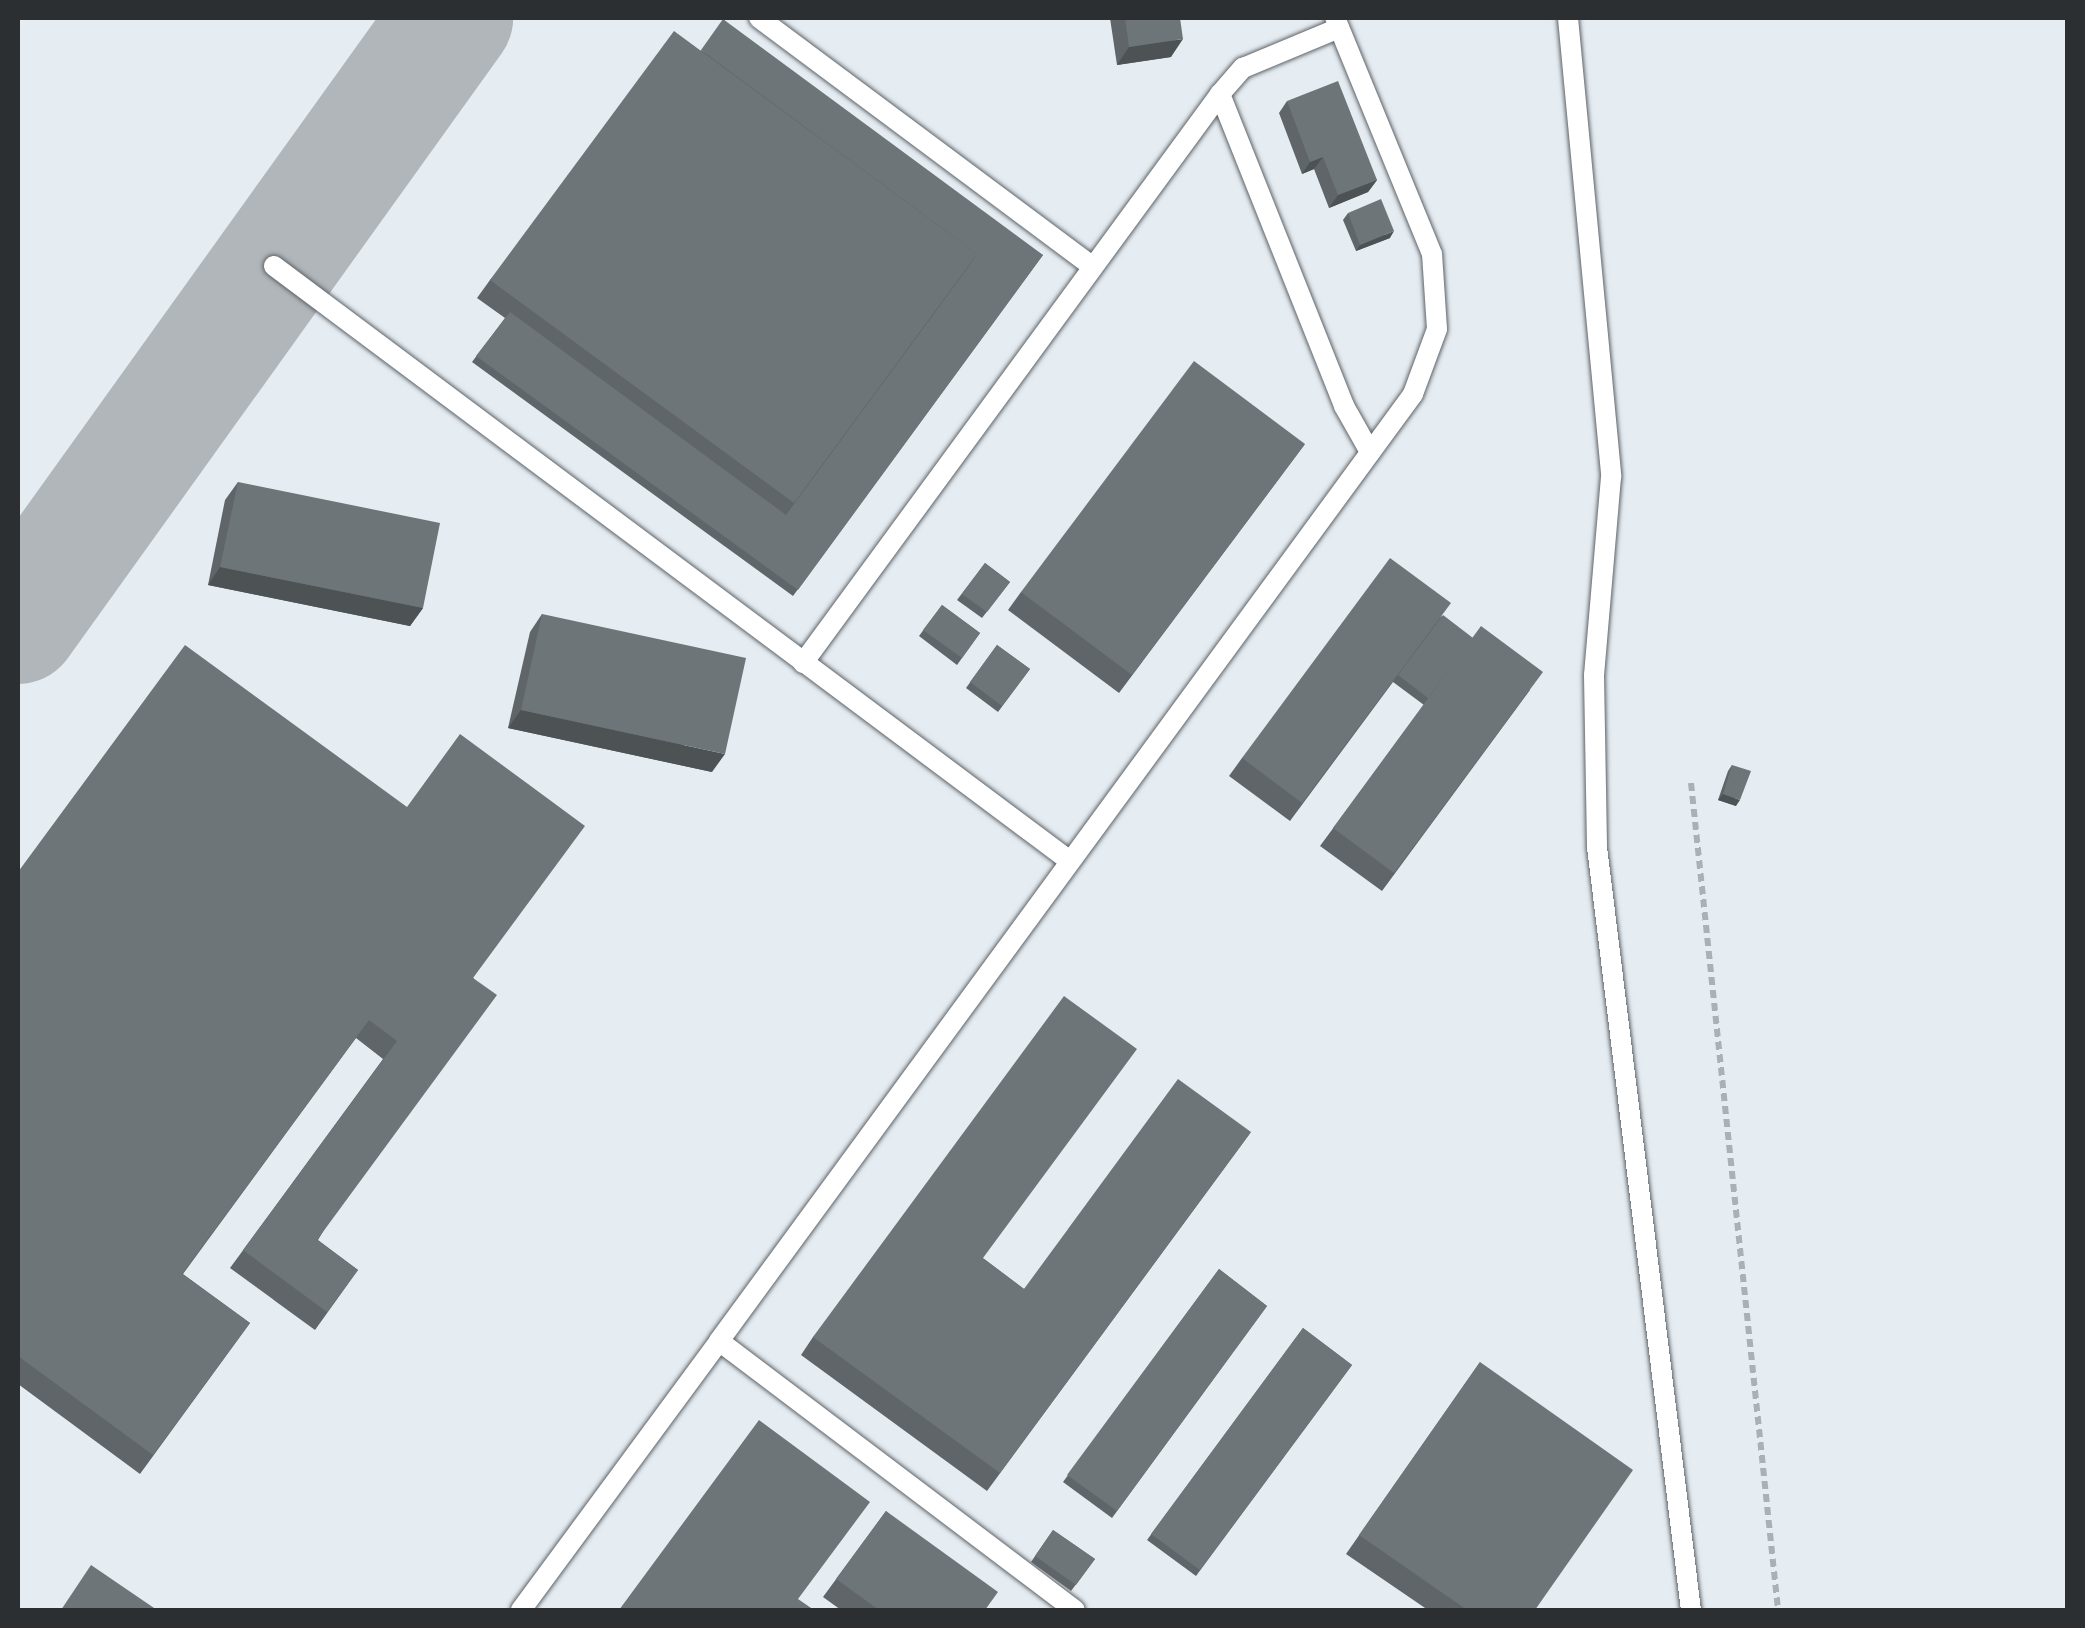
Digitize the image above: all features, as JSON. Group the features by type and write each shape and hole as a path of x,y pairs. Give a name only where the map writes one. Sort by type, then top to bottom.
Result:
{"lane":[{"path":"759,18 1090,265"},
{"path":"1568,18 1611,477 1594,675 1597,848 1692,1610"},
{"path":"521,1610 1413,394 1437,328 1432,254 1337,23 1243,68 1220,94 1090,265 803,662"},
{"path":"1220,94 1344,406 1370,452"},
{"path":"274,266 1070,861"},
{"path":"718,1341 1075,1610"}],"path":[{"path":"1692,783 1778,1610"}],"building":[{"path":"1125,18 1180,18 1183,39 1129,47"},
{"path":"723,19 1043,255 798,590 476,356 510,312 786,515 969,266 977,254 701,50"},
{"path":"674,31 977,254 794,503 490,280"},
{"path":"1338,81 1377,180 1338,195 1323,157 1310,162 1287,101"},
{"path":"1381,199 1394,231 1360,245 1348,213"},
{"path":"1194,361 1305,444 1132,675 1021,592"},
{"path":"238,482 440,523 423,608 220,567"},
{"path":"1390,558 1451,603 1302,803 1242,758"},
{"path":"985,563 1010,582 987,612 962,594"},
{"path":"942,605 980,633 962,658 923,630"},
{"path":"542,614 746,658 725,754 521,710"},
{"path":"1443,615 1473,638 1428,698 1398,675"},
{"path":"1481,626 1543,672 1394,873 1333,828"},
{"path":"185,645 407,807 460,734 585,826 473,978 497,995 317,1240 358,1270 327,1312 243,1250 397,1041 369,1020 182,1274 250,1323 153,1455 18,1356 18,872"},
{"path":"997,645 1030,669 1002,706 970,682"},
{"path":"1732,765 1751,771 1740,800 1723,794"},
{"path":"1064,996 1137,1049 983,1258 1024,1289 1178,1079 1251,1132 1000,1473 813,1337"},
{"path":"1219,1269 1267,1306 1117,1511 1067,1475"},
{"path":"1303,1328 1352,1365 1200,1570 1151,1534"},
{"path":"1480,1362 1633,1470 1535,1610 1467,1610 1359,1535"},
{"path":"759,1420 870,1502 798,1599 814,1610 619,1610"},
{"path":"886,1511 998,1592 985,1610 879,1610 836,1579"},
{"path":"1053,1530 1095,1559 1076,1585 1035,1556"},
{"path":"91,1565 157,1610 61,1610"}],"taxiway":[{"path":"18,623 452,18"}]}
